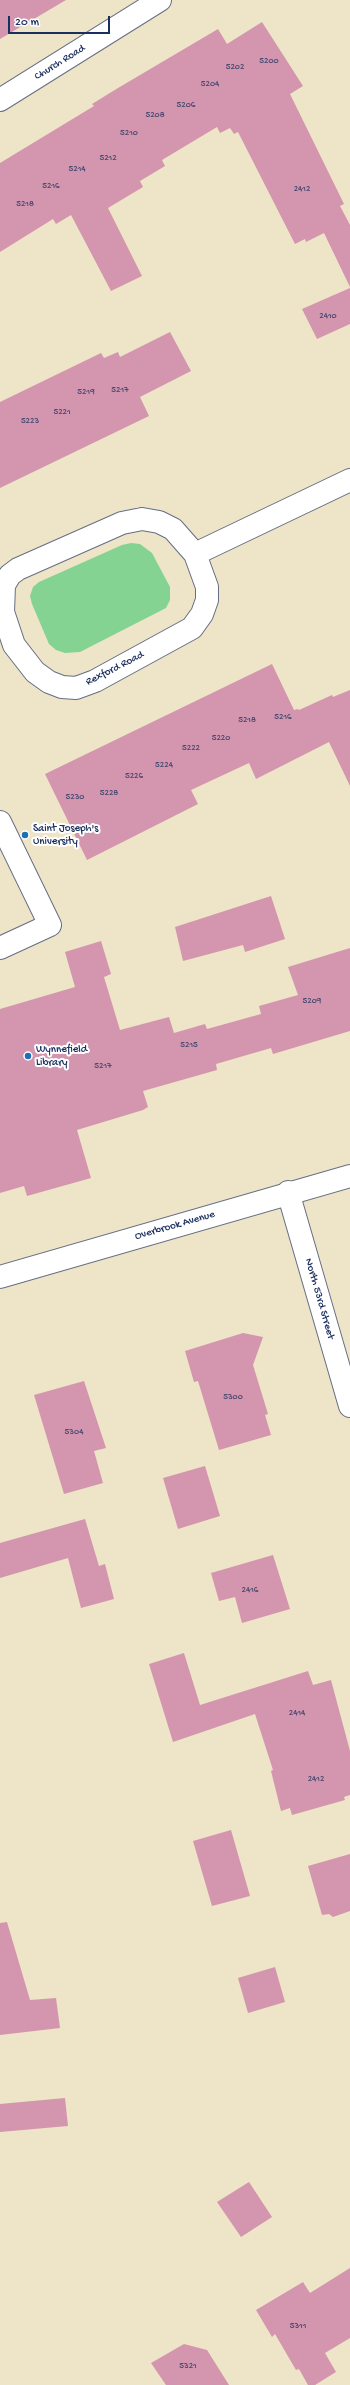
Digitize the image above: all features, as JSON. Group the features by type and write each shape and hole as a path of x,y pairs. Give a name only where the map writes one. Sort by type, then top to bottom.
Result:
{"street":[{"name":"Church Road","path":"0,100 160,0"},
{"path":"195,554 350,480"},
{"name":"Rexford Road","path":"142,519 159,522 173,529 195,554 206,587 206,600 202,614 192,628 95,681 76,688 62,687 49,682 35,672 14,645 3,612 2,597 4,585 10,575 18,569 122,523 142,519"},
{"path":"0,822 50,925 0,948"},
{"name":"Overbrook Avenue","path":"0,1277 288,1192 350,1176"},
{"name":"North 53rd Street","path":"288,1192 350,1406"}],"green space":[{"path":"131,543 140,544 152,553 170,587 170,600 166,608 80,652 65,653 56,650 49,644 32,604 30,596 33,587 39,582 122,545"}],"building":[{"path":"0,0 66,0 0,39"},
{"path":"262,22 303,86 290,94 344,204 340,206 350,225 350,287 324,233 306,242 305,239 295,244 238,132 234,134 230,128 220,133 217,127 162,160 165,166 140,181 143,187 108,208 142,276 111,291 71,215 56,224 53,219 0,252 0,163 94,106 92,104 118,88 218,29 227,44"},
{"path":"350,288 350,324 317,339 302,309"},
{"path":"170,332 191,371 140,397 149,416 0,488 0,402 101,353 104,358 118,352 120,357"},
{"path":"272,664 294,710 299,710 332,695 333,697 350,690 350,786 329,742 256,779 249,763 191,790 198,804 87,860 45,774"},
{"path":"271,896 285,939 245,952 243,945 183,961 175,927"},
{"path":"101,941 111,974 104,977 120,1030 169,1017 174,1033 205,1024 207,1029 261,1014 259,1006 298,995 288,967 350,948 350,1031 273,1054 271,1048 216,1064 217,1070 143,1091 148,1107 143,1110 77,1130 91,1178 27,1196 24,1186 0,1193 0,1009 75,987 65,952"},
{"path":"243,1333 263,1337 253,1365 268,1414 265,1415 271,1435 219,1450 198,1381 194,1382 185,1351"},
{"path":"84,1381 106,1448 94,1451 103,1483 64,1494 34,1395"},
{"path":"205,1466 220,1516 178,1529 163,1478"},
{"path":"85,1519 99,1566 105,1564 114,1599 81,1608 68,1558 0,1578 0,1543"},
{"path":"273,1555 290,1609 242,1623 235,1597 219,1601 211,1573"},
{"path":"184,1653 200,1705 308,1671 313,1685 331,1680 350,1751 350,1795 344,1797 345,1800 292,1815 290,1808 281,1811 271,1771 273,1770 255,1714 173,1742 149,1664"},
{"path":"231,1830 250,1896 212,1906 193,1841"},
{"path":"350,1854 350,1911 333,1917 329,1914 322,1915 308,1866"},
{"path":"7,1922 30,2000 56,1998 60,2028 0,2035 0,1923"},
{"path":"275,1967 285,2002 248,2013 238,1978"},
{"path":"65,2098 68,2126 0,2132 0,2104"},
{"path":"249,2182 272,2217 241,2237 217,2202"},
{"path":"350,2268 350,2338 325,2353 336,2372 315,2385 308,2385 299,2369 296,2370 275,2334 272,2337 256,2310 303,2282 310,2293"},
{"path":"184,2344 207,2350 229,2385 166,2385 151,2363"}],"place":[{"name":"Saint Joseph's University","path":"25,835"},
{"name":"Wynnefield Library","path":"28,1056"}]}
